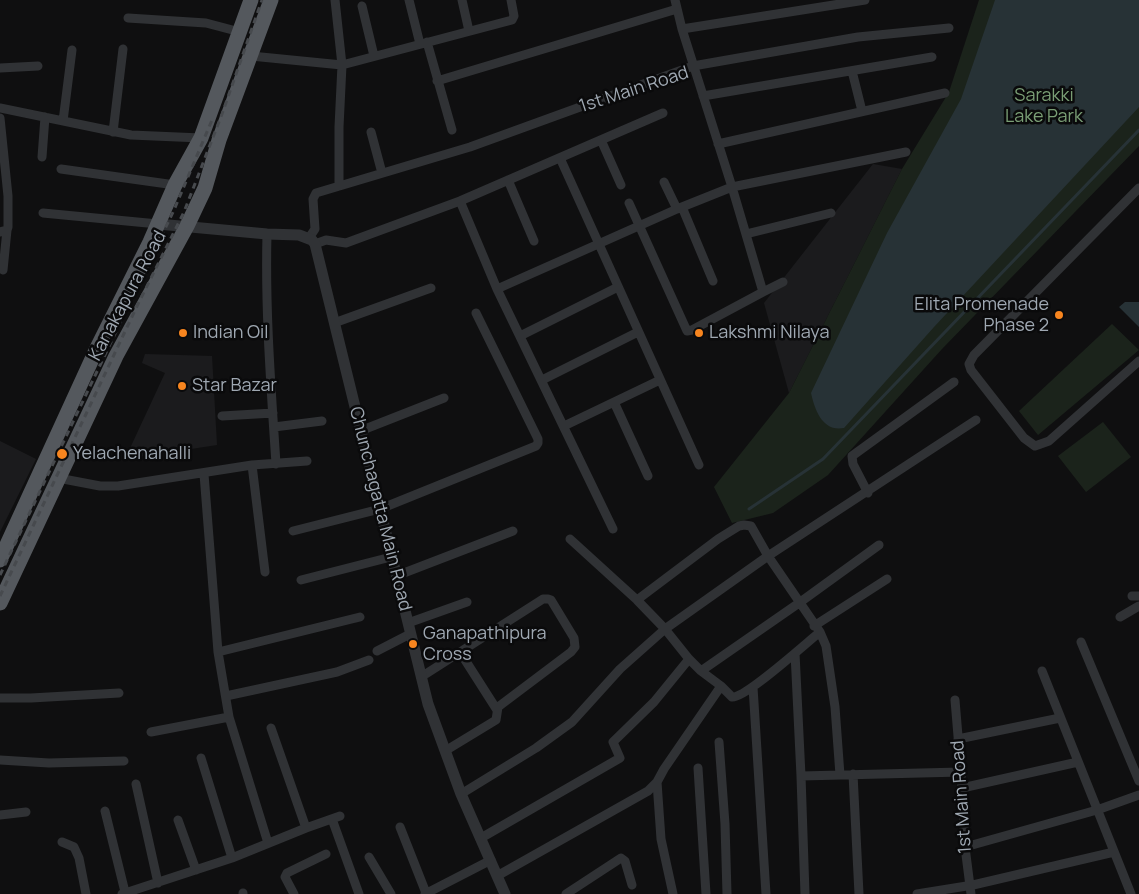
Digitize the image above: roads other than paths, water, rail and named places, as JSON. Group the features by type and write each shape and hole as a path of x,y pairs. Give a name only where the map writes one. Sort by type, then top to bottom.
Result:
{"highway":[{"name":"Kanakapura Road","path":"0,560 98,346 150,242 176,184 201,138 251,0"},
{"name":"Kanakapura Road","path":"0,603 116,356 205,188 219,140 272,0"}],"street":[{"path":"335,0 342,65 338,186"},
{"path":"409,0 452,130"},
{"path":"462,0 469,31"},
{"path":"252,56 342,65 512,20 514,16 511,0"},
{"path":"682,29 818,4 865,0"},
{"path":"437,81 676,5 693,66 858,37 949,28"},
{"path":"362,6 374,56"},
{"path":"128,18 206,23 240,32"},
{"path":"113,132 123,49"},
{"path":"63,121 72,50"},
{"path":"703,96 932,57"},
{"path":"0,68 38,66"},
{"name":"1st Main Road","path":"312,241 316,229 313,199 316,193 470,147 693,66 763,292"},
{"path":"852,71 862,112"},
{"path":"718,144 945,93"},
{"path":"0,108 131,135 201,138"},
{"path":"44,213 268,234 299,235 312,241 326,240 346,243 460,201 663,113"},
{"path":"42,157 45,117"},
{"path":"0,118 4,187 3,270"},
{"path":"371,132 382,173"},
{"path":"601,140 621,185"},
{"path":"497,290 680,208 732,187 906,152"},
{"path":"560,158 698,465"},
{"path":"62,169 176,184"},
{"path":"508,180 534,240"},
{"path":"664,182 680,208 713,281"},
{"path":"1139,188 974,355 969,364 971,370 1024,438 1035,446 1049,441 1139,361"},
{"path":"460,201 497,290 613,529"},
{"path":"628,202 687,331 783,282"},
{"path":"746,234 831,213"},
{"path":"268,234 266,276 276,464"},
{"name":"Chunchagatta Main Road","path":"312,241 428,704 462,794 505,894"},
{"path":"520,336 618,287"},
{"path":"334,323 431,288"},
{"path":"293,531 380,509 536,446 538,439 476,313"},
{"path":"542,380 638,332"},
{"path":"564,426 660,380"},
{"path":"868,493 851,460 852,456 954,382"},
{"path":"360,431 444,398"},
{"path":"614,402 648,476"},
{"path":"222,416 273,413"},
{"path":"462,794 536,748 572,722 620,669 664,629 768,556 868,493 976,420"},
{"path":"274,427 322,421"},
{"path":"58,478 100,486 118,486 252,465 307,462"},
{"path":"252,465 265,572"},
{"path":"204,474 218,652 229,717 268,843"},
{"path":"637,600 718,539 739,526 751,526 768,556 817,628 826,646 835,707 840,775"},
{"path":"396,576 512,531"},
{"path":"570,539 637,600 701,671 735,698 753,687 795,653 817,628 887,580"},
{"path":"701,671 879,545"},
{"path":"301,580 391,557"},
{"path":"421,677 548,598 574,638 575,647 498,707 496,720 445,751"},
{"path":"377,651 409,628 467,602"},
{"path":"1120,617 1139,606"},
{"path":"218,652 360,617"},
{"path":"1081,642 1139,781"},
{"path":"460,652 497,710"},
{"path":"795,653 805,894"},
{"path":"482,838 620,758 613,742 654,702 689,659"},
{"path":"226,696 337,672 369,660"},
{"path":"1042,671 1131,894"},
{"path":"497,876 648,791 657,782 721,686"},
{"path":"753,687 766,894"},
{"path":"0,698 119,693"},
{"name":"1st Main Road","path":"955,700 965,846 970,890"},
{"path":"151,732 229,717"},
{"path":"958,739 1060,718"},
{"path":"271,728 306,828"},
{"path":"719,742 725,824 727,894"},
{"path":"201,758 232,858"},
{"path":"0,760 49,763 124,761"},
{"path":"962,788 1078,762"},
{"path":"698,768 706,894"},
{"path":"801,776 961,772"},
{"path":"853,774 858,894"},
{"path":"657,782 661,839 673,894"},
{"path":"136,784 158,883"},
{"path":"965,846 1097,810 1139,795"},
{"path":"104,810 124,893 232,858 336,817 360,894"},
{"path":"0,815 26,812"},
{"path":"178,820 196,870"},
{"path":"400,827 429,893 491,860"},
{"path":"62,842 74,847 79,858 86,894"},
{"path":"917,894 970,890 1114,852"},
{"path":"294,894 285,877 287,873 326,854"},
{"path":"369,857 390,894"},
{"path":"566,894 621,858 625,861 632,885"}],"waterway":[{"path":"749,509 823,459 1139,130"}],"railway":[{"path":"0,596 138,304 184,212 222,114 262,0"},
{"path":"0,575 174,210 212,120"}],"place":[{"name":"Elita Promenade Phase 2","path":"1059,315"},
{"name":"Indian Oil","path":"183,333"},
{"name":"Lakshmi Nilaya","path":"699,333"},
{"name":"Star Bazar","path":"182,386"},
{"name":"Yelachenahalli","path":"62,454"},
{"name":"Ganapathipura Cross","path":"413,644"}],"park label":[{"name":"Sarakki Lake Park","path":"1044,106"}]}
